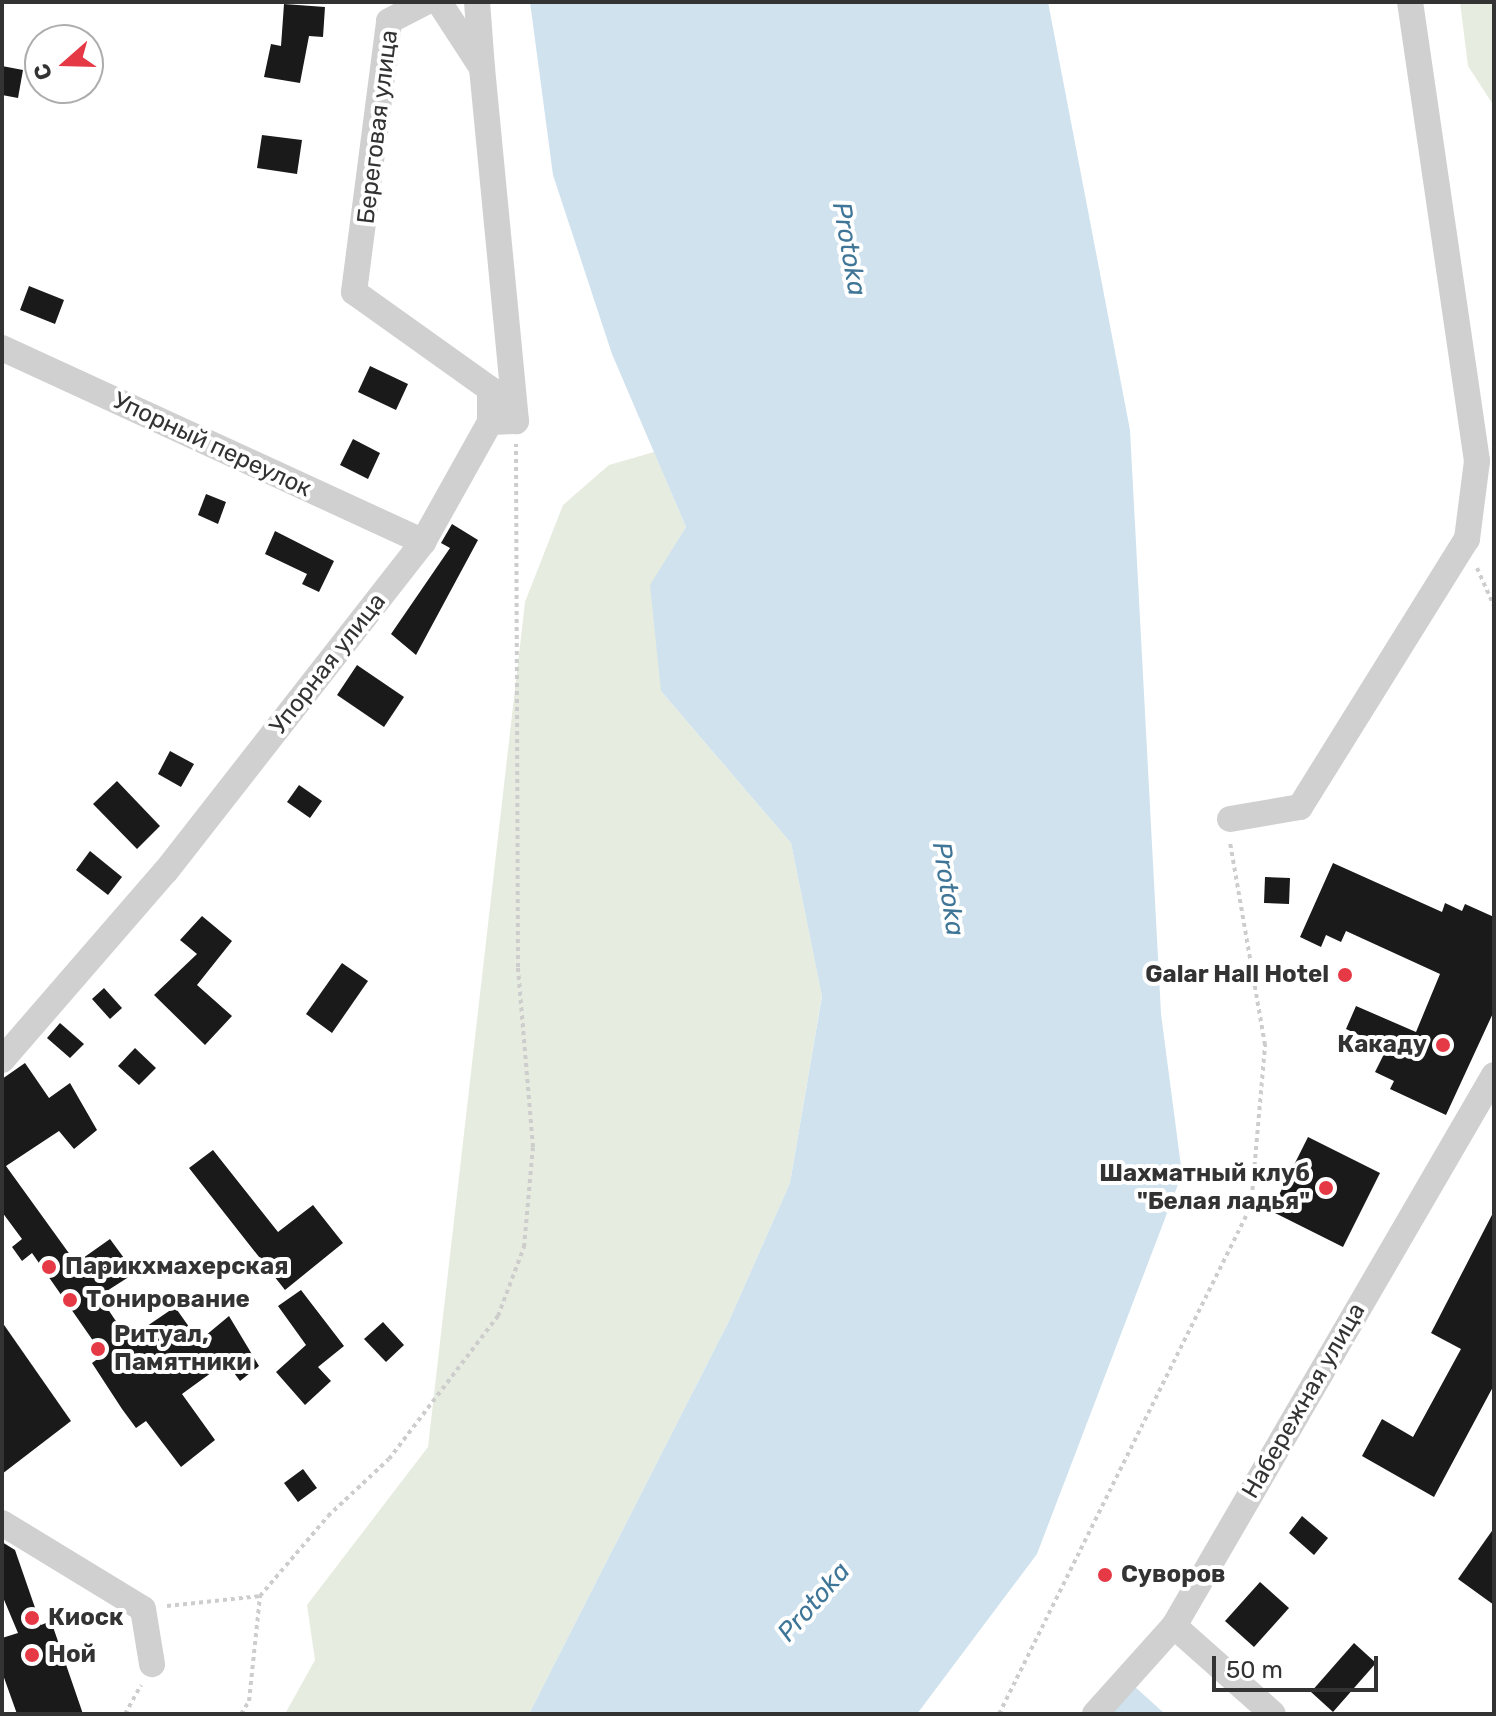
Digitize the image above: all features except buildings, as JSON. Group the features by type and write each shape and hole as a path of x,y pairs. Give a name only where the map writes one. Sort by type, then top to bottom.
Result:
{"street":[{"name":"Береговая улица","path":"426,2 389,21 354,292 490,389 490,422"},
{"path":"439,2 482,68"},
{"path":"477,2 516,421 490,422"},
{"path":"1230,819 1300,807 1467,539 1477,461 1410,2"},
{"name":"Упорный переулок","path":"2,348 423,542"},
{"name":"Упорная улица","path":"2,1060 166,871 423,542 490,422"},
{"name":"Набережная улица","path":"1095,1714 1174,1626 1494,1075"},
{"path":"2,1523 143,1609 152,1664"},
{"path":"1174,1626 1273,1714"}],"path":[{"path":"241,1714 249,1701 260,1596 328,1516 389,1459 498,1316 524,1247 533,1147 518,967 516,421"},
{"path":"1467,539 1494,606"},
{"path":"999,1714 1251,1206 1265,1045 1230,819"},
{"path":"143,1609 260,1596"},
{"path":"125,1714 152,1664"}],"shaded area":[{"path":"1460,2 1494,2 1494,106 1468,66"},
{"path":"654,452 686,527 660,570 661,691 791,843 822,995 790,1183 729,1321 529,1714 285,1714 315,1660 307,1605 428,1447 525,602 563,505 609,465"}],"water":[{"name":"Protoka","path":"530,2 1048,2 1130,430 1161,1014 1182,1174 1037,1554 917,1714 529,1714 729,1321 790,1183 822,996 791,843 661,691 650,585 686,527 612,354 553,175"},
{"path":"1134,1686 1165,1714 1110,1714"}],"place":[{"name":"Galar Hall Hotel","path":"1345,975"},
{"name":"Какаду","path":"1443,1045"},
{"name":"Шахматный клуб \"Белая ладья\"","path":"1326,1188"},
{"name":"Парикхмахерская","path":"49,1267"},
{"name":"Тонирование","path":"70,1300"},
{"name":"Ритуал, Памятники","path":"98,1349"},
{"name":"Суворов","path":"1105,1575"},
{"name":"Киоск","path":"32,1618"},
{"name":"Ной","path":"32,1655"}]}
